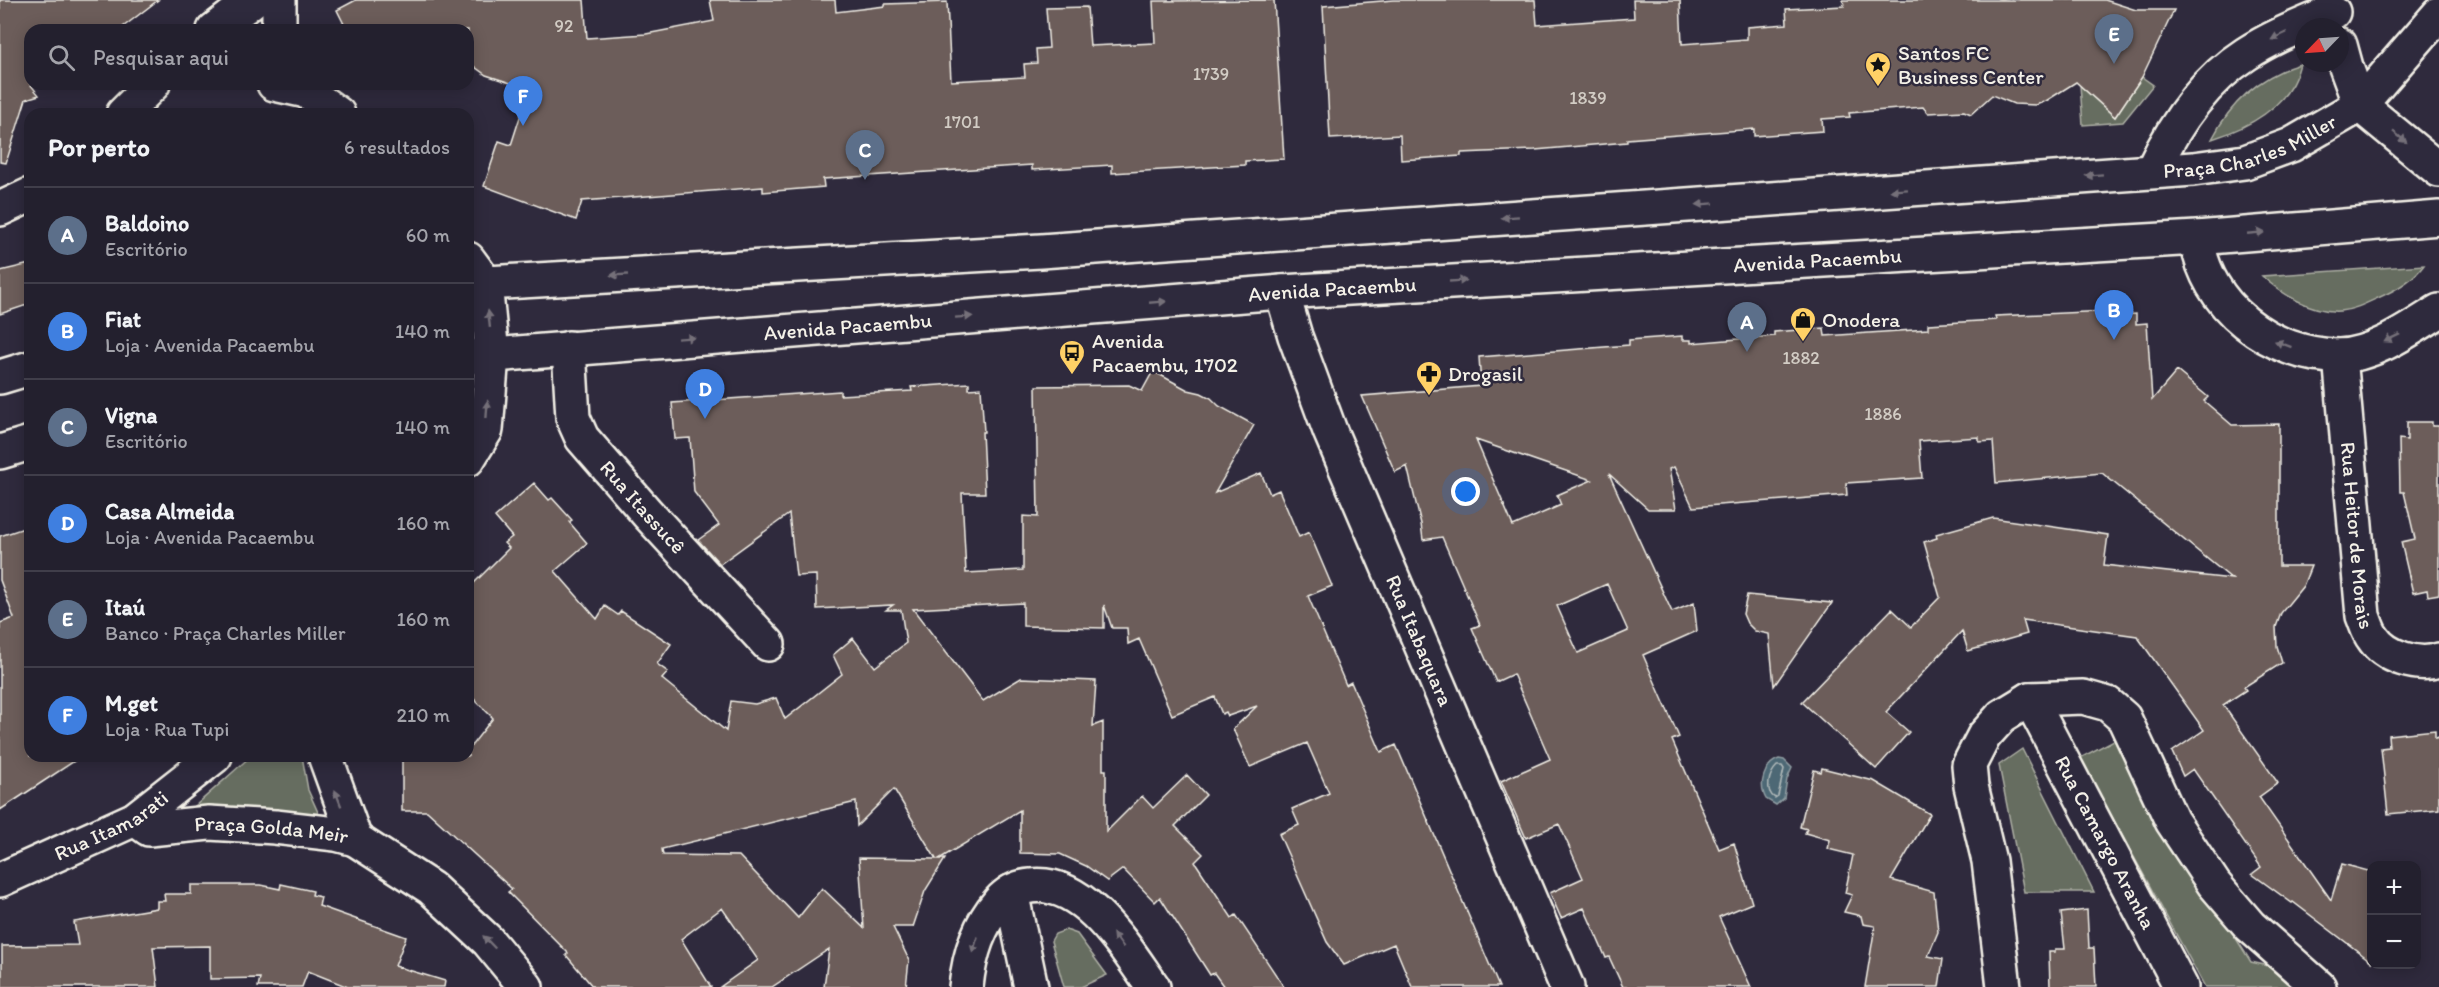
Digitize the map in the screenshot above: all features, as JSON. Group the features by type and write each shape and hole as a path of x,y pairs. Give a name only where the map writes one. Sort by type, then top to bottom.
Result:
{"street":[{"path":"222,24 253,0"},
{"path":"279,0 279,24"},
{"name":"Praça Charles Miller","path":"2334,13 2274,38 2245,54 2226,69 2181,120 2167,140 2152,171 2193,169 2245,162 2291,146 2360,105 2439,14"},
{"path":"2348,72 2360,105 2439,170"},
{"path":"129,108 147,90"},
{"path":"307,90 330,108"},
{"path":"474,449 486,430 474,275 1041,251 2152,171"},
{"path":"0,209 24,198"},
{"path":"2439,218 2197,238 2199,257 2220,297 2263,337 2300,350 2340,356 2371,349 2439,311"},
{"name":"Avenida Pacaembu","path":"480,356 1282,292 2197,238"},
{"name":"Rua Itabaquara","path":"1282,292 1294,336 1330,431 1568,987"},
{"name":"Rua Itassucê","path":"569,348 573,418 582,438 647,513 768,644"},
{"name":"Rua Heitor de Morais","path":"2340,356 2363,616 2373,640 2389,653 2415,662 2439,660"},
{"path":"0,377 24,370"},
{"path":"0,452 24,445"},
{"path":"2004,987 1989,861 1971,786 1969,765 1984,736 2002,716 2030,699 2083,697 2108,704 2124,718 2172,821 2214,884 2250,926 2319,987"},
{"name":"Rua Camargo Aranha","path":"2030,699 2181,987"},
{"name":"Rua Itamarati","path":"0,880 135,819 207,762"},
{"name":"Praça Golda Meir","path":"327,762 355,839"},
{"name":"Praça Golda Meir","path":"135,819 149,829 209,823 275,827 336,834 355,839"},
{"path":"355,839 431,888 488,941 526,987"},
{"path":"966,987 967,973 980,928 991,911 1011,892 1027,886 1044,884 1063,889 1089,907 1107,924 1153,987"},
{"path":"1011,892 1031,987"}],"green space":[{"path":"2295,66 2295,72 2297,72 2287,92 2278,103 2254,121 2212,139 2228,113 2248,92"},
{"path":"2142,77 2153,85 2123,122 2083,125 2080,85 2115,117"},
{"path":"2424,265 2409,280 2392,291 2360,306 2340,311 2308,306 2278,289 2262,276"},
{"path":"2114,740 2165,827 2251,962 2287,970 2298,987 2205,987 2080,758"},
{"path":"2022,749 2094,892 2024,892 1999,765"},
{"path":"244,762 303,762 308,790 321,819 194,807"},
{"path":"1066,930 1077,934 1107,975 1081,987 1064,987 1051,941 1055,934"}],"water":[{"path":"1779,759 1784,760 1792,768 1787,779 1784,798 1776,805 1766,799 1763,782 1766,770"}],"building":[{"path":"0,0 158,0 127,24 24,24 24,90 35,90 39,95 26,99 6,163 0,162"},
{"path":"356,0 584,0 587,38 646,34 714,21 710,0 835,0 836,12 885,6 885,4 947,2 951,81 1025,77 1024,64 1037,63 1036,49 1049,48 1046,8 1087,7 1090,46 1155,43 1153,1 1274,0 1284,159 1245,161 1245,165 1112,173 1112,165 1032,170 1032,165 823,179 824,187 763,192 763,187 582,201 576,220 484,186 499,141 511,145 529,89 486,75 474,66 474,24 344,24 337,10"},
{"path":"1394,0 1535,0 1537,25 1634,18 1633,0 1680,0 1682,44 1747,39 1747,27 1787,24 1786,9 1844,6 1843,0 2105,0 2136,10 2174,10 2142,77 2115,117 2076,82 2036,105 2014,104 1992,95 1971,114 1964,111 1928,113 1923,107 1849,113 1850,117 1822,119 1823,131 1754,136 1754,129 1627,139 1627,142 1535,150 1461,153 1461,156 1401,160 1400,135 1330,139 1323,6"},
{"path":"24,265 24,306 0,314 0,271"},
{"path":"2107,311 2107,316 2136,314 2136,324 2147,323 2152,400 2177,371 2208,397 2204,401 2232,425 2279,424 2279,566 2311,566 2303,586 2281,613 2276,627 2277,646 2282,663 2244,687 2246,690 2223,705 2278,783 2259,797 2331,900 2342,864 2367,871 2367,958 2252,874 2261,867 2193,769 2183,776 2172,752 2204,730 2137,636 2023,620 2027,634 1968,651 1962,631 1886,712 1909,732 1876,769 1802,702 1892,609 1911,627 1940,597 1924,542 1937,538 1936,534 1993,518 2108,535 2104,565 2232,579 2102,473 1996,483 1993,441 1979,442 1979,437 1919,441 1922,478 1846,483 1847,495 1693,507 1674,467 1669,469 1676,509 1648,509 1609,474 1672,612 1694,603 1697,631 1643,655 1679,737 1672,740 1719,849 1734,843 1752,903 1719,917 1751,987 1623,987 1609,957 1606,958 1584,908 1561,918 1550,893 1583,878 1559,824 1526,838 1501,781 1550,759 1513,674 1496,682 1472,628 1480,625 1442,537 1423,540 1407,466 1395,472 1362,396 1481,386 1479,357 1629,345 1629,340 1682,336 1682,340 1691,340 1691,343 1774,336 1774,332 1824,328 1825,336 1928,329 1928,324 1996,320 1995,316","holes":["1476,440 1592,480 1557,495 1561,505 1513,526","1607,584 1628,631 1578,653 1557,606"]},
{"path":"1153,371 1188,390 1211,398 1219,406 1254,425 1215,493 1261,473 1270,494 1279,490 1299,537 1309,532 1332,586 1308,596 1346,685 1351,682 1381,752 1396,745 1499,987 1412,987 1394,944 1344,965 1327,942 1279,834 1299,825 1292,809 1329,793 1307,743 1250,767 1233,729 1257,706 1228,716 1226,712 1222,714 1215,697 1172,715 1139,639 1128,644 1127,628 1112,628 1104,605 1104,628 1023,626 1023,603 913,609 983,701 1021,678 1096,681 1093,726 1103,722 1106,832 1142,796 1153,808 1187,775 1206,795 1175,826 1203,854 1195,862 1232,918 1236,915 1284,987 1224,987 1214,973 1210,975 1160,897 1155,902 1123,869 1107,881 1086,866 1060,854 1020,853 1020,810 939,859 945,859 925,891 913,927 893,927 909,960 906,987 824,987 829,949 772,987 720,987 758,960 722,908 681,939 711,987 593,987 566,955 568,953 508,892 512,889 427,811 402,811 402,762 474,762 474,742 493,718 474,699 474,583 509,548 504,543 512,537 495,517 534,483 549,500 552,498 572,520 569,522 587,543 555,571 597,619 605,606 618,615 621,611 671,644 657,664 668,672 662,679 726,731 731,701 755,704 776,698 785,719 842,674 833,655 853,638 875,667 906,643 901,610 886,610 893,605 817,609 816,575 796,576 789,514 720,564 698,540 719,525 694,492 690,438 675,439 672,403 840,391 840,395 912,391 911,387 969,383 969,389 981,388 985,493 962,493 966,573 1023,570 1023,516 1038,517 1036,386 1129,385 1142,391","holes":["894,789 936,859 859,858 864,928 822,888 798,918 739,856 663,855 662,849 856,802 857,826"]},
{"path":"2407,422 2432,422 2432,426 2439,426 2439,594 2428,596 2427,590 2413,593 2401,542 2415,539 2404,492 2400,492 2399,439 2407,440"},
{"path":"24,528 24,762 73,762 0,810 0,623 14,618 0,580 0,536"},
{"path":"1747,595 1832,603 1774,686 1769,634 1755,631 1747,623 1743,614"},
{"path":"2435,730 2435,738 2439,737 2439,809 2388,814 2381,748 2389,747 2388,735"},
{"path":"1822,768 1874,781 1930,814 1891,880 1934,892 1938,932 1928,956 1943,959 1939,987 1865,987 1875,926 1863,924 1861,916 1844,912 1852,895 1845,893 1853,855 1828,849 1830,840 1805,833 1807,829 1800,827 1814,770 1821,772"},
{"path":"281,884 313,891 312,895 321,897 319,906 406,937 395,966 445,981 444,987 348,987 308,971 302,987 258,987 260,978 210,979 210,946 153,947 158,987 2,987 2,946 78,945 74,922 157,908 157,901 165,901 164,894 191,894 191,885 261,885 280,889"},
{"path":"2087,910 2089,948 2094,948 2096,987 2050,987 2049,952 2055,952 2055,949 2065,949 2061,913"}],"place":[{"name":"Itaú","path":"2114,64"},
{"name":"Santos FC Business Center","path":"1878,88"},
{"name":"M.get","path":"523,126"},
{"name":"Vigna","path":"865,180"},
{"name":"Fiat","path":"2114,340"},
{"name":"Onodera","path":"1803,343"},
{"name":"Baldoino","path":"1747,352"},
{"name":"Avenida Pacaembu, 1702","path":"1072,376"},
{"name":"Drogasil","path":"1429,397"},
{"name":"Casa Almeida","path":"705,419"}]}
